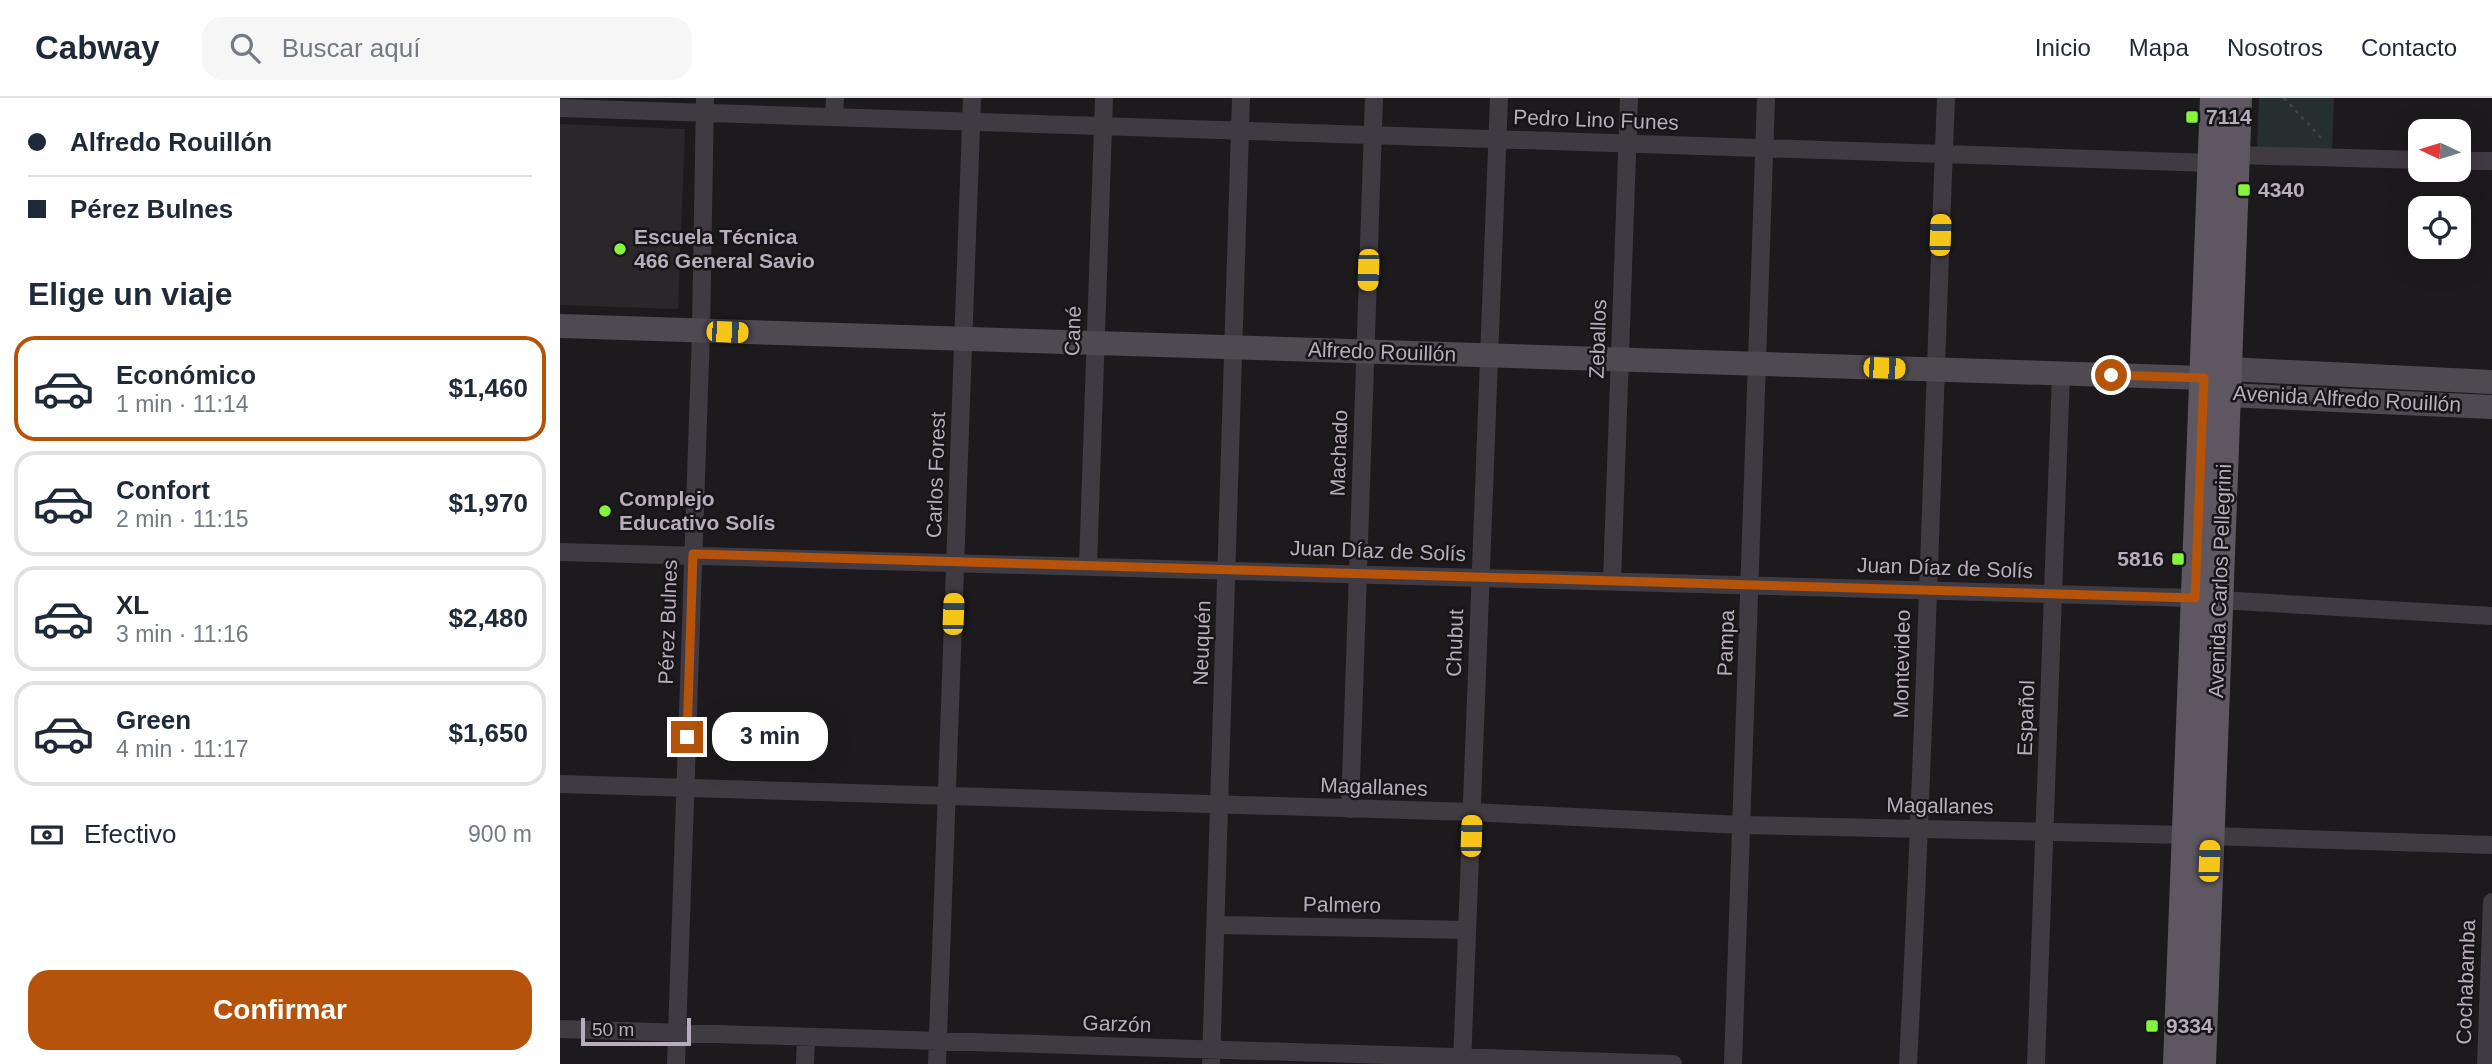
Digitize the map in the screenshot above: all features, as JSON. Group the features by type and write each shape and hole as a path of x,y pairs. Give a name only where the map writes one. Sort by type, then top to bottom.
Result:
{"main road":[{"name":"Avenida Carlos Pellegrini","path":"2178,1064 2198,835 2219,381 2224,159 2214,98"},
{"name":"Avenida Carlos Pellegrini","path":"2224,159 2238,98"},
{"name":"Avenida Carlos Pellegrini","path":"2198,835 2202,1064"}],"street":[{"path":"834,117 835,98"},
{"name":"Carlos Forest","path":"937,1064 972,98"},
{"name":"Cané","path":"1088,566 1104,98"},
{"name":"Neuquén","path":"1212,1057 1241,98"},
{"name":"Machado","path":"1350,809 1374,98"},
{"name":"Chubut","path":"1462,1061 1499,98"},
{"name":"Zeballos","path":"1612,581 1629,98"},
{"name":"Pampa","path":"1733,1064 1752,586 1766,98"},
{"name":"Montevideo","path":"1908,1064 1921,829 1926,590 1945,98"},
{"name":"Pedro Lino Funes","path":"569,105 705,105 834,117 1765,149 2224,159 2408,159"},
{"name":"Pérez Bulnes","path":"676,1064 701,331 705,105"},
{"path":"2471,160 2492,161"},
{"name":"Alfredo Rouillón","path":"560,326 2061,373 2219,381"},
{"name":"Español","path":"2036,1064 2061,373"},
{"name":"Avenida Alfredo Rouillón","path":"2219,381 2492,382"},
{"name":"Avenida Alfredo Rouillón","path":"2219,381 2492,407"},
{"name":"Juan Díaz de Solís","path":"560,552 2207,599 2492,616"},
{"name":"Magallanes","path":"560,784 1471,812 1742,825 2044,830 2492,845"},
{"name":"Cochabamba","path":"2486,1064 2492,902"},
{"name":"Palmero","path":"1216,925 1467,930"},
{"name":"Garzón","path":"560,1029 677,1030 937,1041 1212,1057 1673,1064"},
{"path":"805,1064 806,1037"}],"path":[{"path":"2284,98 2328,146 2329,157"}],"shaded area":[{"path":"2259,98 2334,98 2332,151 2257,148"},
{"name":"Escuela Técnica 466 General Savio","path":"560,124 685,129 678,309 560,305"}],"place":[{"name":"7114","path":"2192,117"},
{"name":"4340","path":"2244,190"},
{"name":"Escuela Técnica 466 General Savio","path":"620,249"},
{"name":"Complejo Educativo Solís","path":"605,511"},
{"name":"5816","path":"2178,559"},
{"name":"9334","path":"2152,1026"}],"route":[{"path":"687,737 693,554 2195,598 2204,378 2111,375"}]}
